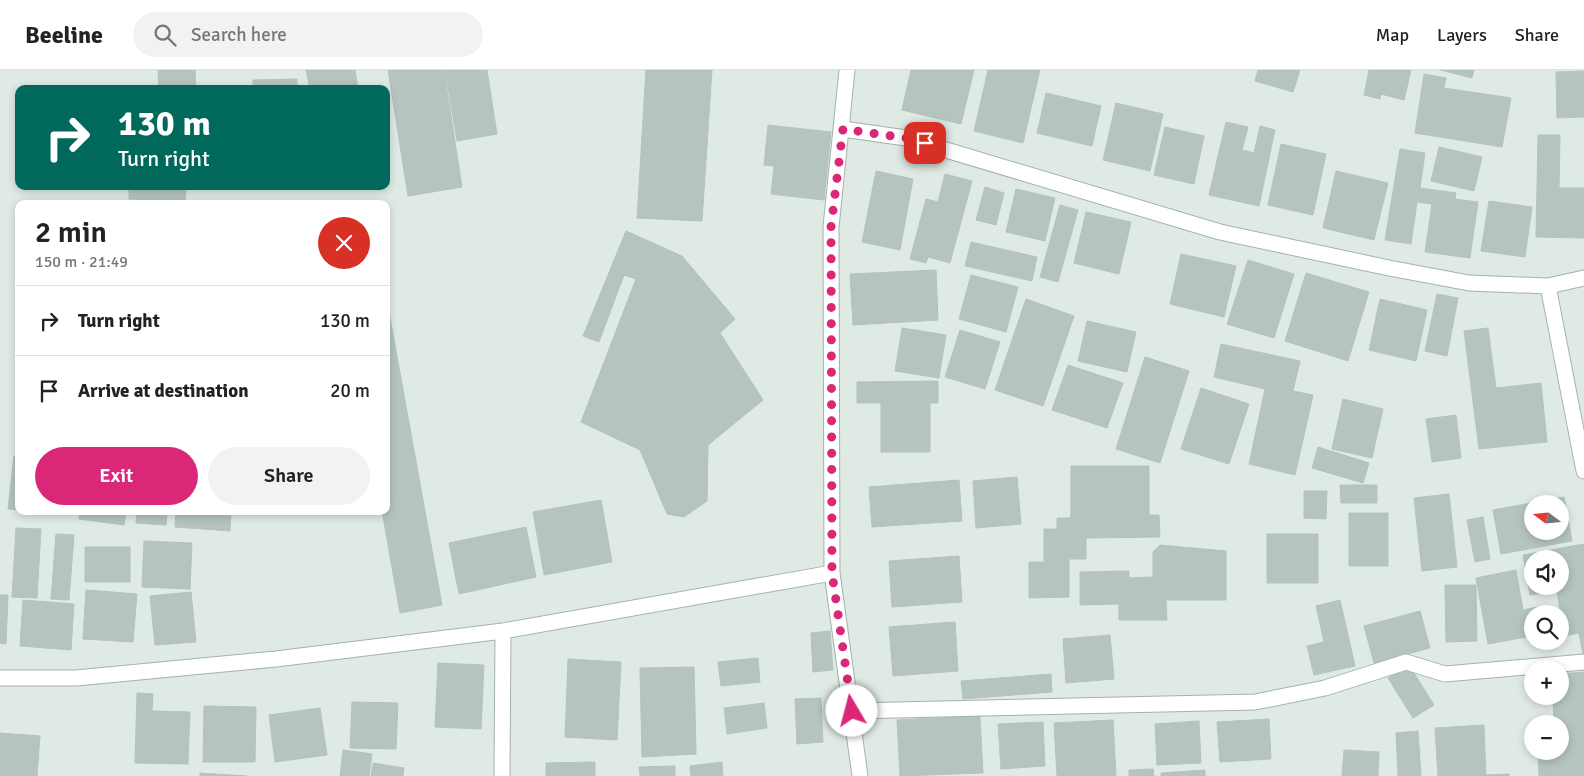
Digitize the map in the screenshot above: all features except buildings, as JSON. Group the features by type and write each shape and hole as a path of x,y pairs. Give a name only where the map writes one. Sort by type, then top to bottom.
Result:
{"street":[{"path":"848,70 831,227 832,573 860,776"},
{"path":"843,129 906,138 1220,232 1469,283 1548,286 1584,278"},
{"path":"1548,286 1584,471"},
{"path":"0,678 86,677 276,658 503,631 832,573"},
{"path":"502,776 503,631"},
{"path":"852,711 1255,702 1325,688 1406,662 1445,674 1584,662"}],"route":[{"path":"852,711 832,573 831,227 843,129 906,138 925,143"}]}
